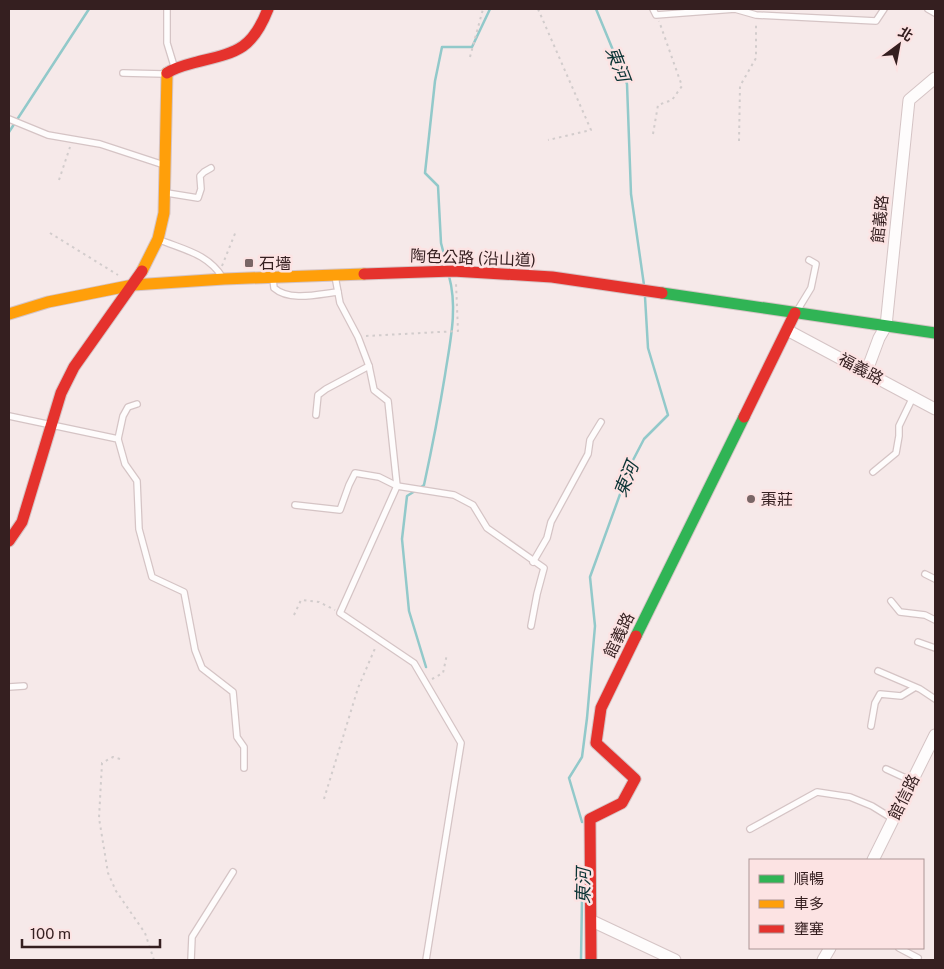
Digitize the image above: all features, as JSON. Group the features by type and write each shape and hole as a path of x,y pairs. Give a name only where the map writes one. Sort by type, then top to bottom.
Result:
{"street":[{"path":"9,541 22,522 61,393 74,367 133,285 153,252 158,239 164,214 171,71 222,56 245,46 260,29 268,9"},
{"name":"館義路","path":"866,372 878,338 886,326 909,100 935,78"},
{"name":"陶色公路 (沿山道)","path":"9,314 48,302 133,285 335,274 457,271 552,277 935,333"},
{"name":"館義路","path":"591,960 590,819 622,803 635,779 596,744 601,708 796,313"},
{"name":"福義路","path":"787,330 935,408"},
{"name":"館信路","path":"873,859 935,735"},
{"path":"592,921 675,960"}],"lane":[{"path":"124,73 171,71 167,44 167,9"},
{"path":"653,9 656,15 735,9 756,15 876,21 884,9"},
{"path":"787,9 787,16"},
{"path":"928,9 935,13"},
{"path":"10,119 48,135 100,144 166,166"},
{"path":"165,192 198,198 201,188 200,176 211,168"},
{"path":"158,239 204,257 224,279"},
{"path":"796,313 810,288 816,264 809,260"},
{"path":"335,274 340,303 358,337 369,366 374,390 388,401 397,486 340,613 414,663 461,743 426,960"},
{"path":"273,277 274,288 278,292 295,296 338,292"},
{"path":"316,415 318,395 369,366"},
{"path":"873,472 896,453 899,426 913,397"},
{"path":"137,404 128,407 125,411 118,439 125,464 137,481 139,529 152,577 184,592 195,650 202,668 233,692 237,737 244,747 244,768"},
{"path":"9,416 118,439"},
{"path":"533,562 547,538 552,522 588,454 590,440 601,422"},
{"path":"295,505 340,510 355,473 379,477 397,486 454,495 472,505 487,528 544,568 531,626"},
{"path":"925,574 935,579"},
{"path":"891,601 900,612 925,615 935,620"},
{"path":"918,642 935,648"},
{"path":"878,671 920,689 935,698"},
{"path":"9,687 24,686"},
{"path":"872,726 875,704 880,694 901,696 914,688"},
{"path":"886,769 912,781"},
{"path":"750,829 817,792 850,797 872,806 893,819"},
{"path":"191,960 192,937 233,872"},
{"path":"901,949 918,958"}],"path":[{"path":"470,57 483,9"},
{"path":"538,9 591,130 548,140"},
{"path":"653,134 658,105 672,100 682,86 656,15"},
{"path":"739,141 740,86 756,58 756,15"},
{"path":"59,180 67,153 74,140"},
{"path":"224,279 222,268 236,231"},
{"path":"50,233 133,285"},
{"path":"358,337 458,331 457,271"},
{"path":"294,615 301,600 319,602 340,613"},
{"path":"324,800 358,688 379,639"},
{"path":"425,683 443,673 447,654"},
{"path":"120,759 113,757 102,763 98,818 108,873 116,891 145,932 154,960"}],"waterway":[{"path":"9,132 89,9"},
{"path":"447,266 441,243 438,186 425,173 435,81 442,47 472,47 490,9"},
{"name":"東河","path":"596,9 627,84 631,194 644,285"},
{"path":"420,488 424,485 430,457 451,338 453,301 449,276"},
{"name":"東河","path":"582,822 569,778 582,757 587,718 595,626 590,577 631,464 644,439 668,415 648,348 645,297"},
{"path":"415,491 407,496 402,539 409,611 426,667"},
{"name":"東河","path":"581,960 582,899"}],"traffic: fast":[{"path":"662,293 935,333"},
{"path":"636,636 744,417"}],"traffic: slow":[{"path":"142,271 158,239 164,213 167,73"},
{"path":"9,314 48,302 133,285 224,279 364,274"}],"traffic: jam":[{"path":"167,73 181,66 233,52 242,47 256,33 268,9"},
{"path":"9,541 22,522 61,393 74,367 142,271"},
{"path":"364,274 453,271 552,277 662,293"},
{"path":"744,417 795,313"},
{"path":"591,960 590,819 622,803 635,779 596,743 601,708 636,636"}],"place":[{"name":"石墻","path":"249,263"},
{"name":"棗莊","path":"751,499"}]}
